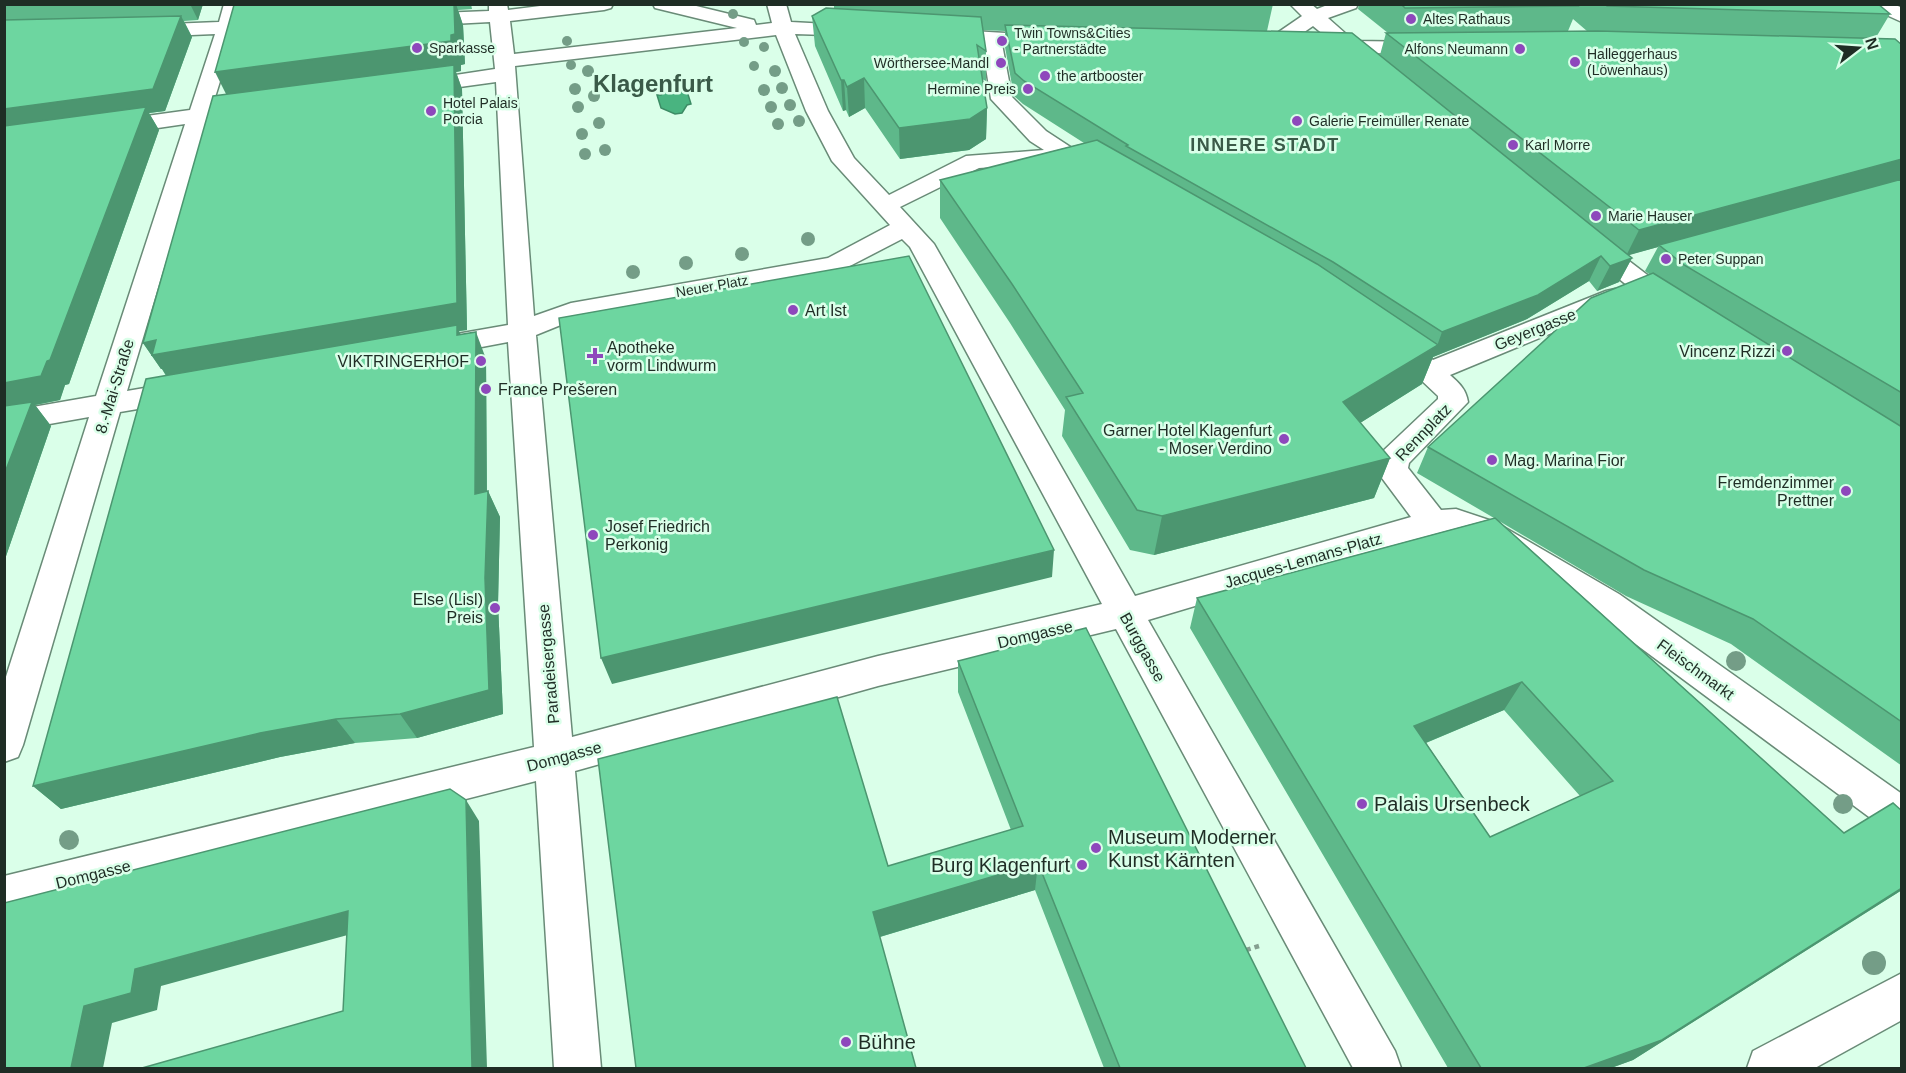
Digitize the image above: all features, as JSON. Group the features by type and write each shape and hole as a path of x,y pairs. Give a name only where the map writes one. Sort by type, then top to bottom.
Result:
{"street":[{"name":"8.-Mai-Straße","path":"4,745 197,116 234,4"},
{"path":"390,21 604,4"},
{"path":"662,4 776,29"},
{"path":"776,4 776,29 844,161 902,214"},
{"path":"1274,44 1306,11 1349,4"},
{"path":"1306,11 1379,70"},
{"path":"506,12 506,68 522,331"},
{"path":"120,31 261,27"},
{"path":"390,90 506,68 776,29 823,27 879,31"},
{"path":"924,34 991,39 1074,40"},
{"path":"991,39 1002,99 1038,136 1067,155 1114,177"},
{"path":"1250,43 1351,48 1446,48"},
{"path":"93,130 236,111"},
{"name":"Neuer Platz","path":"404,352 522,331 571,311 835,264 974,161 1067,155"},
{"name":"Burggasse","path":"902,214 946,287 1124,613 1378,1068"},
{"path":"1574,230 1637,271 1689,318"},
{"name":"Geyergasse","path":"1430,372 1637,271"},
{"name":"Paradeisergasse","path":"522,331 578,1068"},
{"path":"1373,333 1430,372"},
{"name":"Rennplatz","path":"1430,372 1452,393 1453,402 1394,459 1392,470 1433,523"},
{"path":"4,422 215,386"},
{"name":"Jacques-Lemans-Platz","path":"1124,613 1433,523 1456,521 1483,531"},
{"name":"Fleischmarkt","path":"1483,531 1607,604 1902,818"},
{"name":"Domgasse","path":"4,897 555,759 878,671 1124,613"},
{"path":"1770,1068 1902,995"}],"path":[{"path":"1235,954 1302,932"}],"shaded area":[{"path":"674,86 682,92 687,91 691,104 687,105 682,113 675,114 661,108 657,95 661,95 667,87"}],"building":[{"path":"454,4 455,34 451,35 451,41 215,72 234,5"},
{"path":"1401,4 1576,4 1578,6 1405,8"},
{"path":"1605,4 1878,4 1890,14 1607,6"},
{"path":"826,8 981,17 986,51 977,45 987,108 970,119 899,128 864,78 847,87 844,80 841,80 812,16"},
{"path":"181,16 153,89 4,109 4,20"},
{"path":"1005,25 1352,33 1632,258 1610,266 1601,256 1538,295 1442,332 1333,262 1126,146 1128,145 1024,81 1015,73"},
{"path":"1598,31 1895,39 1902,45 1902,159 1639,230 1386,33"},
{"path":"454,65 457,303 152,355 156,340 143,343 213,96"},
{"path":"146,107 50,360 47,361 41,376 4,383 4,126"},
{"path":"1097,140 1317,264 1438,345 1343,402 1390,458 1162,516 1137,510 1066,397 1083,393 1012,284 940,180"},
{"path":"1902,179 1902,393 1684,265 1659,245"},
{"path":"909,256 1054,550 601,658 559,318"},
{"path":"1653,273 1902,427 1902,722 1753,619 1644,570 1428,447 1591,298"},
{"path":"457,325 457,335 476,332 475,494 488,491 485,578 489,690 400,714 336,719 260,733 33,786 146,379"},
{"path":"32,402 4,475 4,406"},
{"path":"1495,518 1844,833 1893,803 1902,811 1902,888 1662,1040 1584,1068 1481,1068 1197,598","holes":["1522,682 1613,781 1490,837 1414,726"]},
{"path":"1086,628 1306,1068 1120,1068 1038,863 873,912 916,1068 636,1068 598,759 837,697 888,866 1023,826 958,661"},
{"path":"450,789 466,800 472,1068 142,1068 343,1011 348,911 135,969 131,993 84,1006 71,1068 4,1068 4,903"}],"place":[{"name":"Altes Rathaus","path":"1411,19"},
{"name":"Twin Towns&Cities - Partnerstädte","path":"1002,41"},
{"name":"Sparkasse","path":"417,48"},
{"name":"Alfons Neumann","path":"1520,49"},
{"name":"Halleggerhaus (Löwenhaus)","path":"1575,62"},
{"name":"Wörthersee-Mandl","path":"1001,63"},
{"name":"the artbooster","path":"1045,76"},
{"name":"Hermine Preis","path":"1028,89"},
{"name":"Hotel Palais Porcia","path":"431,111"},
{"name":"Galerie Freimüller Renate","path":"1297,121"},
{"name":"Karl Morre","path":"1513,145"},
{"name":"Marie Hauser","path":"1596,216"},
{"name":"Peter Suppan","path":"1666,259"},
{"name":"Art Ist","path":"793,310"},
{"name":"Vincenz Rizzi","path":"1787,351"},
{"name":"Apotheke vorm Lindwurm","path":"595,356"},
{"name":"VIKTRINGERHOF","path":"481,361"},
{"name":"France Prešeren","path":"486,389"},
{"name":"Garner Hotel Klagenfurt - Moser Verdino","path":"1284,439"},
{"name":"Mag. Marina Fior","path":"1492,460"},
{"name":"Fremdenzimmer Prettner","path":"1846,491"},
{"name":"Josef Friedrich Perkonig","path":"593,535"},
{"name":"Else (Lisl) Preis","path":"495,608"},
{"name":"Palais Ursenbeck","path":"1362,804"},
{"name":"Museum Moderner Kunst Kärnten","path":"1096,848"},
{"name":"Burg Klagenfurt","path":"1082,865"},
{"name":"Bühne","path":"846,1042"}],"district":[{"name":"Klagenfurt","path":"653,84"},
{"name":"INNERE STADT","path":"1265,145"}]}
